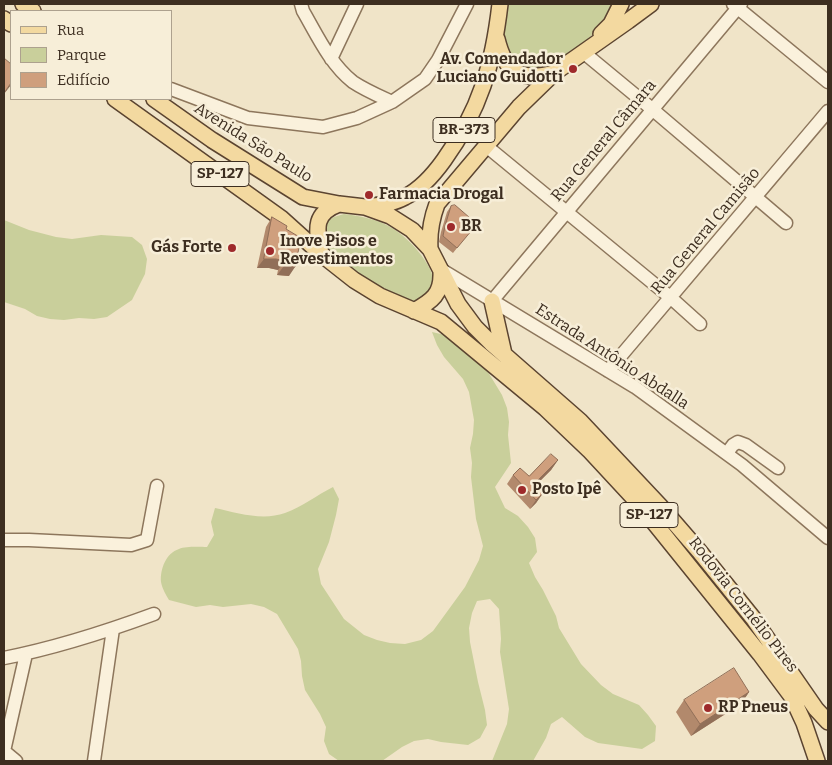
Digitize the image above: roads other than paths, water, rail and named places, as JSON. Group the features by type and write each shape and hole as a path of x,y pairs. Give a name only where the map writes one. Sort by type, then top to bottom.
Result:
{"main road":[{"name":"BR-373","path":"365,207 389,203 406,197 421,187 437,170 458,140 476,107 488,73 496,37 500,4"},
{"name":"BR-373","path":"430,249 432,218 437,204 519,107 554,73 586,50 611,24 621,4"},
{"path":"586,50 651,4"},
{"path":"496,37 504,60 511,69 526,76 554,73"},
{"name":"SP-127","path":"116,100 281,218 321,254 354,280 380,296 414,312"},
{"name":"Avenida São Paulo","path":"155,100 212,140 303,197 339,204"},
{"path":"321,254 318,227 321,216 328,208 339,204"},
{"name":"SP-127","path":"339,204 365,207 390,216 412,230 430,249 440,271"},
{"path":"414,312 434,298 441,282 440,271"},
{"name":"Rodovia Cornélio Pires","path":"440,271 458,304 475,327 580,421 620,462 699,551 753,618 816,709 828,722"},
{"path":"492,301 504,354"},
{"name":"Rodovia Cornélio Pires","path":"414,312 441,322 545,408 589,450 640,505 760,654 792,697 804,723 817,761"}],"street":[{"path":"331,58 357,4"},
{"path":"172,89 248,118 323,128 358,118 392,102 425,79 438,60 467,4"},
{"path":"737,5 828,82"},
{"name":"Rua General Câmara","path":"492,301 737,5"},
{"path":"300,6 331,58 343,73 368,91 392,102"},
{"path":"586,50 652,109 786,222"},
{"name":"Rua General Camisão","path":"608,371 828,111"},
{"path":"485,145 670,297 700,324"},
{"name":"Estrada Antônio Abdalla","path":"440,271 635,387 727,453 828,538"},
{"path":"727,453 738,442 746,445 778,468"},
{"path":"4,540 131,545 147,540 157,486"},
{"path":"4,658 26,654 113,629 154,614"},
{"path":"94,761 113,629"},
{"path":"16,761 4,751 26,654"}],"place":[{"name":"Av. Comendador Luciano Guidotti","path":"573,69"},
{"name":"Farmacia Drogal","path":"369,195"},
{"name":"BR","path":"451,227"},
{"name":"Gás Forte","path":"232,248"},
{"name":"Inove Pisos e Revestimentos","path":"270,251"},
{"name":"Posto Ipê","path":"522,490"},
{"name":"RP Pneus","path":"708,708"}]}
